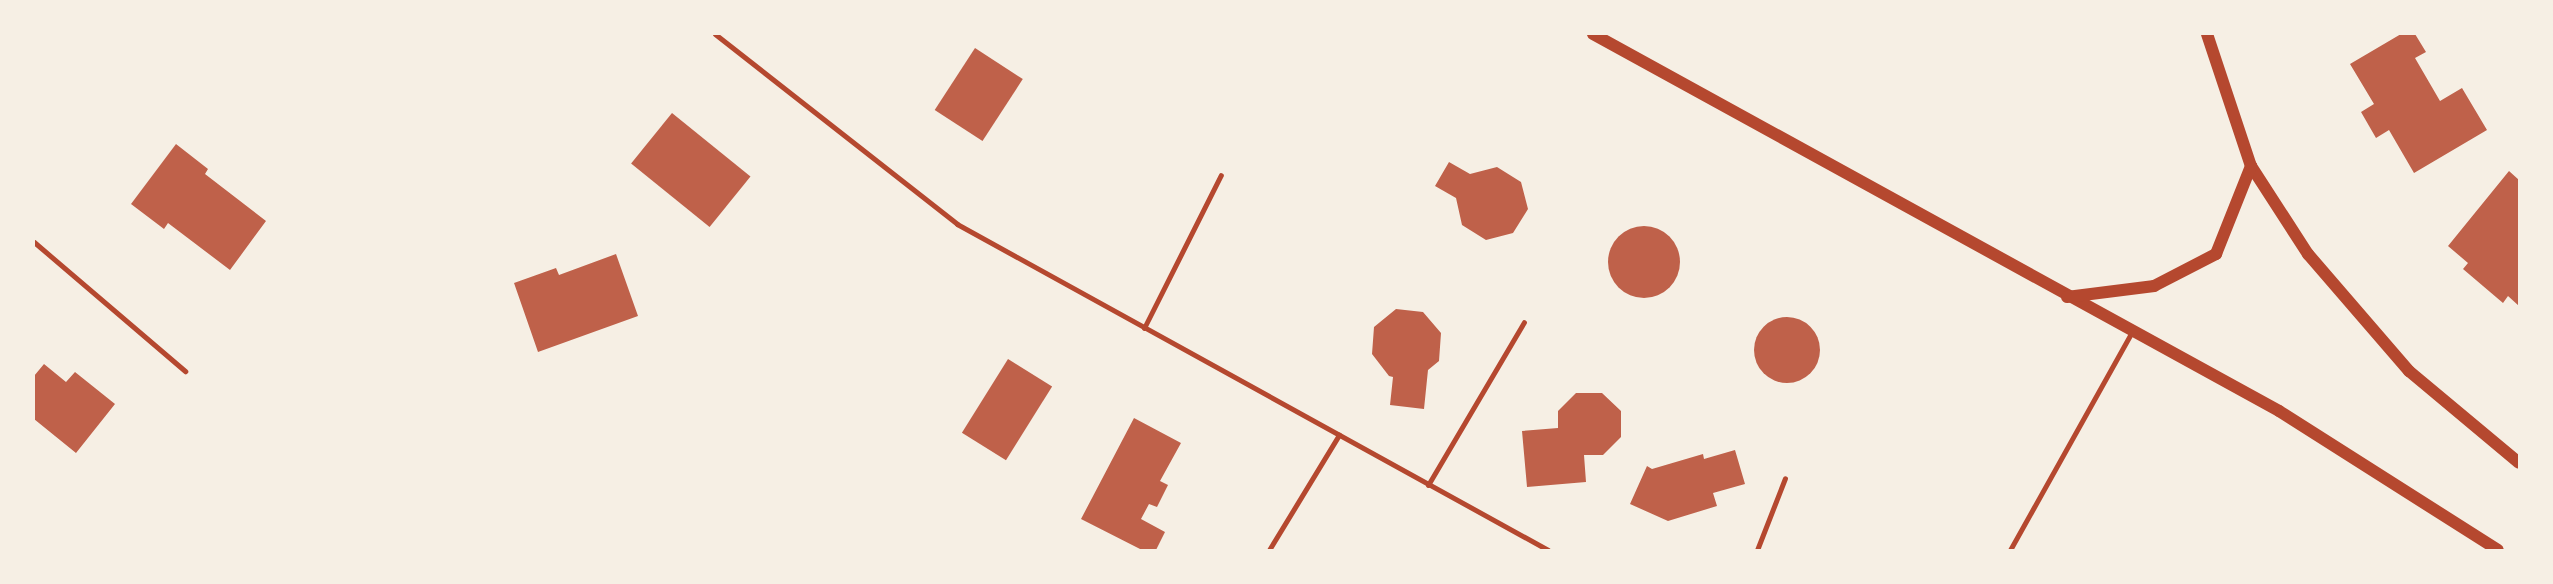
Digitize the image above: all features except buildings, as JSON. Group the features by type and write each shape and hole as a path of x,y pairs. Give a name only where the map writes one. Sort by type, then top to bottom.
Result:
{"main road":[{"path":"1592,34 2279,411 2498,550"},
{"path":"2207,34 2251,166 2308,254 2409,371 2519,463"},
{"path":"2067,296 2154,286 2216,254 2251,166"}],"street":[{"path":"715,34 957,224 1548,550"},
{"path":"1144,328 1220,175"},
{"path":"34,242 184,371"},
{"path":"1428,484 1524,322"},
{"path":"2010,550 2132,332"},
{"path":"1269,550 1339,435"},
{"path":"1757,550 1785,478"}]}
